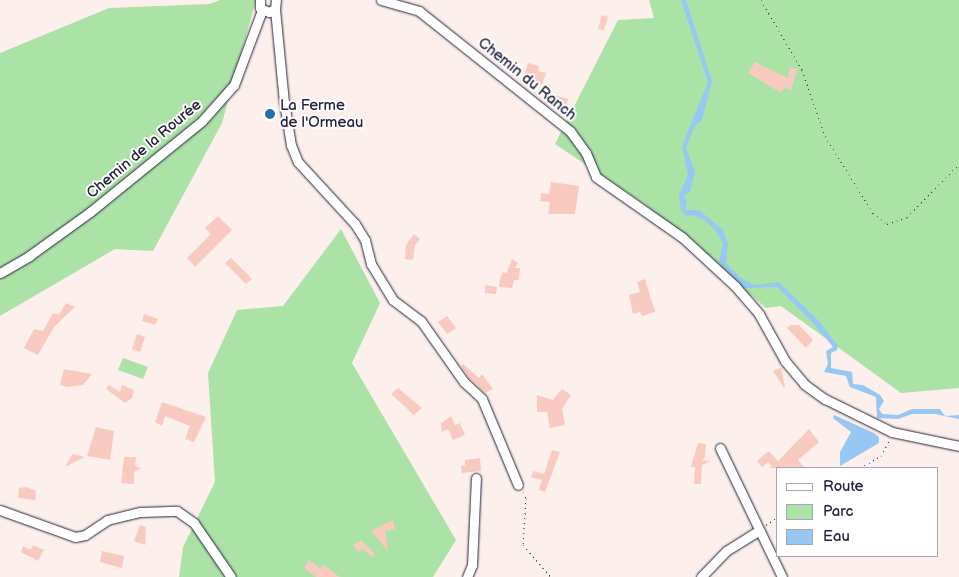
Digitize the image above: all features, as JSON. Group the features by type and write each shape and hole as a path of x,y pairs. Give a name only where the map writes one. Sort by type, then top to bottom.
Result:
{"street":[{"path":"260,0 262,10 269,12 277,3"},
{"name":"Chemin du Ranch","path":"381,0 419,11 570,132 586,154 596,177 683,238 735,286 760,314 786,361 804,384 834,404 892,432 959,446"},
{"path":"277,3 284,102 291,145 298,162 355,224 365,240 370,264 394,300 421,321 464,382 482,400 518,485"},
{"name":"Chemin de la Rourée","path":"0,273 29,256 98,206 202,121 234,85 262,10"},
{"path":"720,448 782,577"},
{"path":"467,577 472,565 476,478"},
{"path":"0,510 75,537 85,535 107,520 140,512 177,511 194,523 231,577"},
{"path":"701,577 726,551 759,530"}],"path":[{"path":"761,0 802,70 825,136 873,213 887,224 907,217 959,164"},
{"path":"862,467 885,452 892,432"},
{"path":"518,485 526,498 523,545 532,560 551,577"},
{"path":"759,530 776,518"}],"green space":[{"path":"220,0 256,0 222,123 153,251 115,249 0,316 0,53 109,8 210,4"},
{"path":"649,0 959,0 959,388 901,393 781,306 766,308 643,203 555,144 618,20 654,18"},
{"path":"341,229 380,303 352,363 456,540 433,577 179,577 183,547 215,482 208,373 237,310 283,306"},
{"path":"123,358 148,367 143,379 118,370"}],"water":[{"path":"681,0 686,0 712,81 702,120 695,126 686,148 695,172 690,192 684,195 687,202 685,210 699,210 723,230 728,244 726,263 741,278 754,285 779,282 819,321 838,346 837,350 831,353 831,368 852,372 853,384 863,385 880,395 884,401 879,409 882,414 898,415 912,409 940,409 945,416 959,415 959,419 935,414 912,414 898,419 877,418 876,397 850,387 846,376 824,372 828,364 826,351 833,347 811,321 777,287 744,288 719,262 723,243 715,230 703,219 693,215 686,216 681,210 679,194 688,175 682,146 708,82"},
{"path":"834,415 874,433 879,437 879,443 840,466 840,452 851,432 833,418"}],"building":[{"path":"602,15 608,17 604,30 598,29"},
{"path":"755,62 788,78 790,68 797,69 791,90 785,88 786,85 781,93 748,73"},
{"path":"528,63 539,66 538,71 546,73 542,84 523,79"},
{"path":"554,95 568,99 565,108 552,104"},
{"path":"551,182 579,186 575,214 548,214 550,202 540,201 541,193 549,194"},
{"path":"218,216 232,230 195,267 187,258 211,234 205,228"},
{"path":"414,234 420,239 415,245 413,260 405,259 406,245"},
{"path":"231,258 252,279 246,284 225,263"},
{"path":"512,259 518,263 515,268 520,268 519,280 514,280 512,288 499,287 500,278 503,272 507,273"},
{"path":"645,279 655,312 642,316 640,312 633,314 629,295 640,292 637,282"},
{"path":"485,285 497,287 496,294 485,293"},
{"path":"66,303 75,307 54,327 38,355 24,348 34,329 43,331 53,313 59,315"},
{"path":"144,314 158,319 155,325 142,321"},
{"path":"447,316 456,328 447,334 438,322"},
{"path":"790,325 799,325 813,340 806,348 787,328"},
{"path":"137,334 145,337 140,352 132,349"},
{"path":"463,364 479,378 482,374 493,389 485,393 469,378 461,366"},
{"path":"781,368 785,387 784,388 773,371"},
{"path":"64,369 92,374 83,385 68,387 60,385"},
{"path":"109,385 120,392 122,385 134,390 132,398 125,403 106,389"},
{"path":"398,388 422,408 414,415 391,394"},
{"path":"562,389 571,395 562,409 565,425 550,428 547,412 537,412 537,395 553,400"},
{"path":"162,402 206,417 194,442 185,439 190,426 165,416 162,426 155,422"},
{"path":"451,416 455,425 460,423 465,435 453,440 448,429 442,432 441,423"},
{"path":"96,427 114,431 110,460 87,456"},
{"path":"809,429 819,442 798,460 804,467 769,468 772,466 768,462 762,467 757,461 769,451 778,461"},
{"path":"698,443 706,444 705,457 702,460 711,461 702,465 701,484 694,484 695,467 691,467"},
{"path":"552,450 560,452 545,492 539,490 542,480 531,477 533,471 544,474"},
{"path":"73,454 85,457 65,467 70,458"},
{"path":"124,457 136,457 135,466 141,468 134,472 134,484 121,483"},
{"path":"480,458 481,471 462,473 461,466 465,465 465,460"},
{"path":"26,487 36,491 35,500 18,498 19,488"},
{"path":"393,520 395,529 385,531 388,551 371,531"},
{"path":"140,525 146,527 145,545 134,541"},
{"path":"361,540 375,554 373,557 362,549 358,552 353,545"},
{"path":"33,545 44,550 38,561 21,552 23,546 31,550"},
{"path":"102,551 124,556 122,568 100,562"},
{"path":"309,560 321,569 324,565 340,577 316,577 304,568"}],"place":[{"name":"La Ferme de l'Ormeau","path":"270,114"}]}
